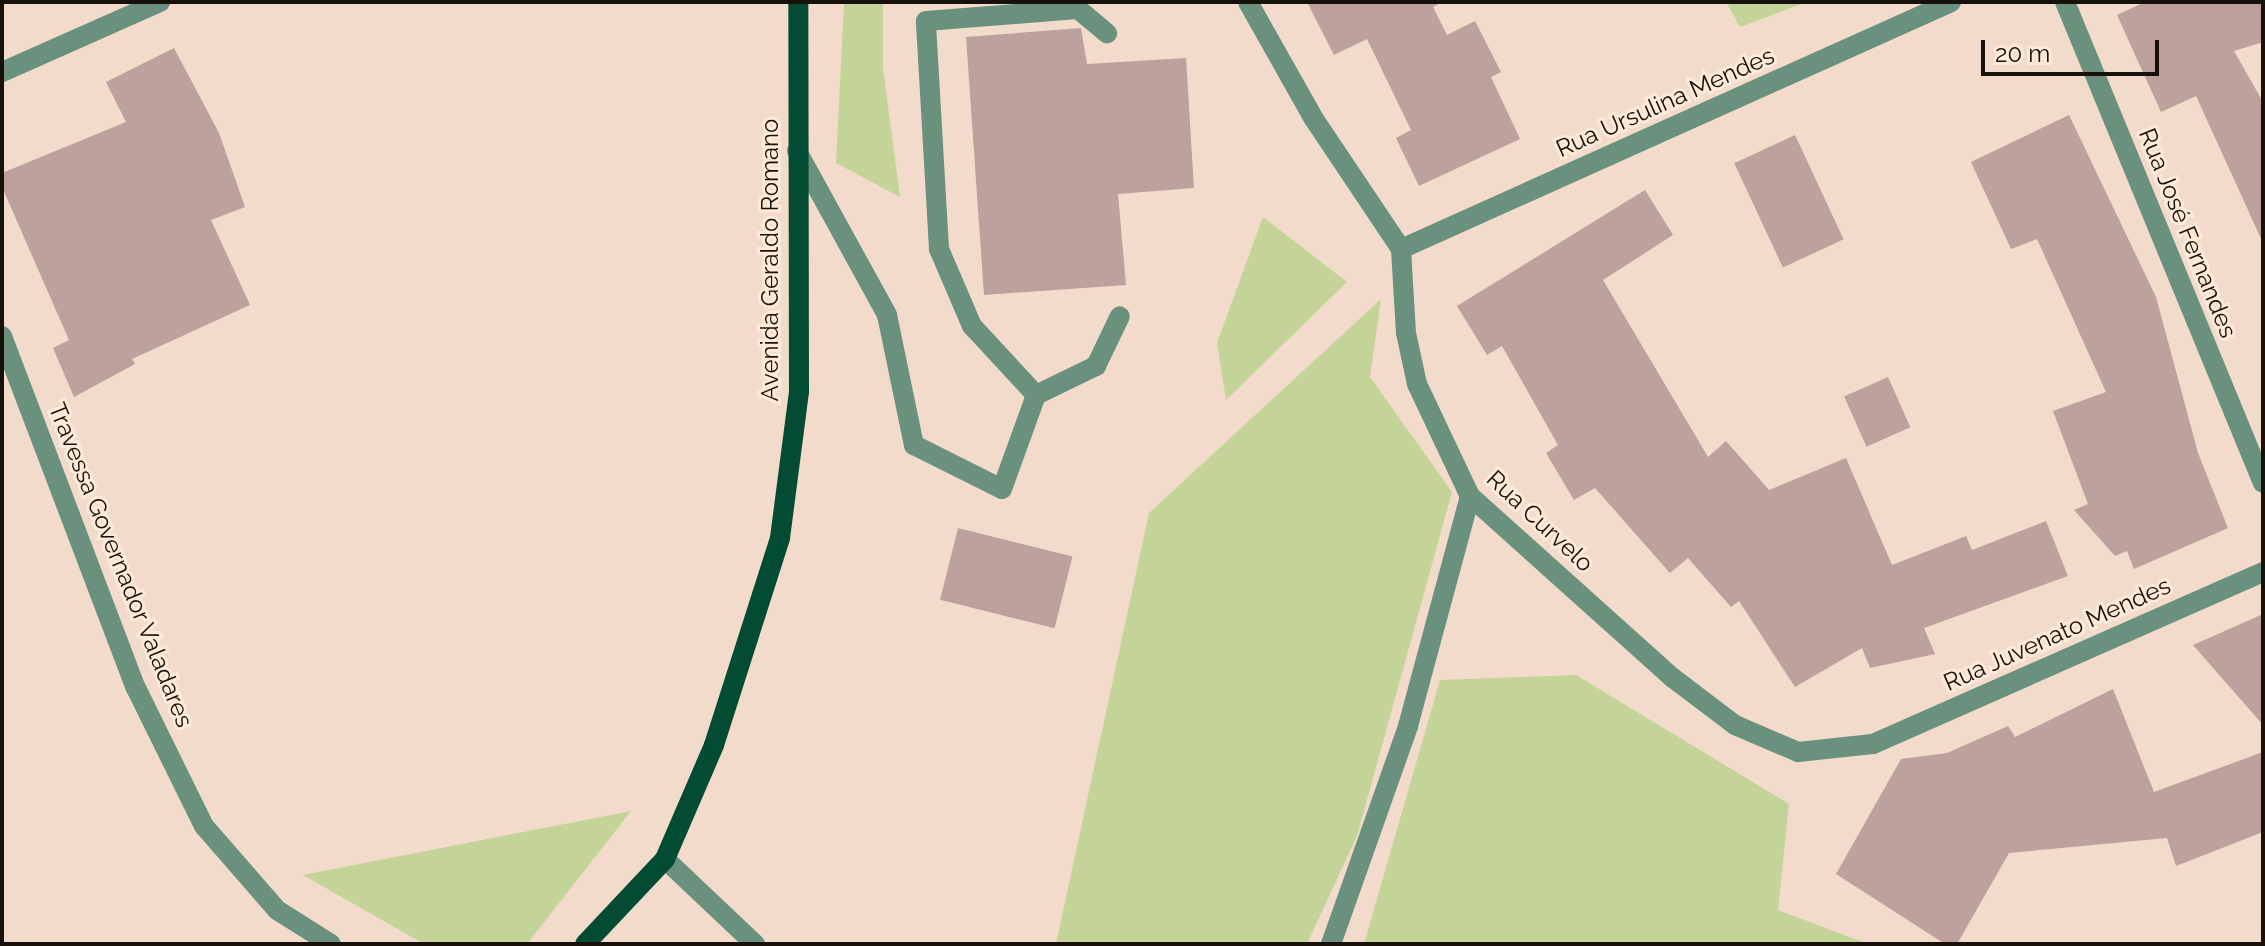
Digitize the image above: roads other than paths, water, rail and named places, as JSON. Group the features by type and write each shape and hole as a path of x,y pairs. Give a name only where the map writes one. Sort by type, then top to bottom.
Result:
{"main road":[{"name":"Avenida Geraldo Romano","path":"585,944 665,859 714,745 780,538 799,391 798,2"}],"street":[{"path":"2,72 160,2"},
{"path":"1248,2 1314,119 1401,249"},
{"name":"Rua Ursulina Mendes","path":"1401,249 1951,2"},
{"name":"Rua José Fernandes","path":"2065,2 2263,483"},
{"path":"1036,395 972,326 939,249 926,21 1078,9 1107,33"},
{"path":"797,151 887,315 914,445 1002,489 1036,395 1096,366 1120,316"},
{"name":"Rua Curvelo","path":"1401,249 1406,333 1417,384 1470,496 1673,678 1735,725 1798,752 1873,744"},
{"name":"Travessa Governador Valadares","path":"2,336 136,688 204,826 277,910 331,944"},
{"path":"1331,944 1408,726 1470,496"},
{"name":"Rua Juvenato Mendes","path":"1873,744 2263,572"},
{"path":"665,859 755,944"}]}
